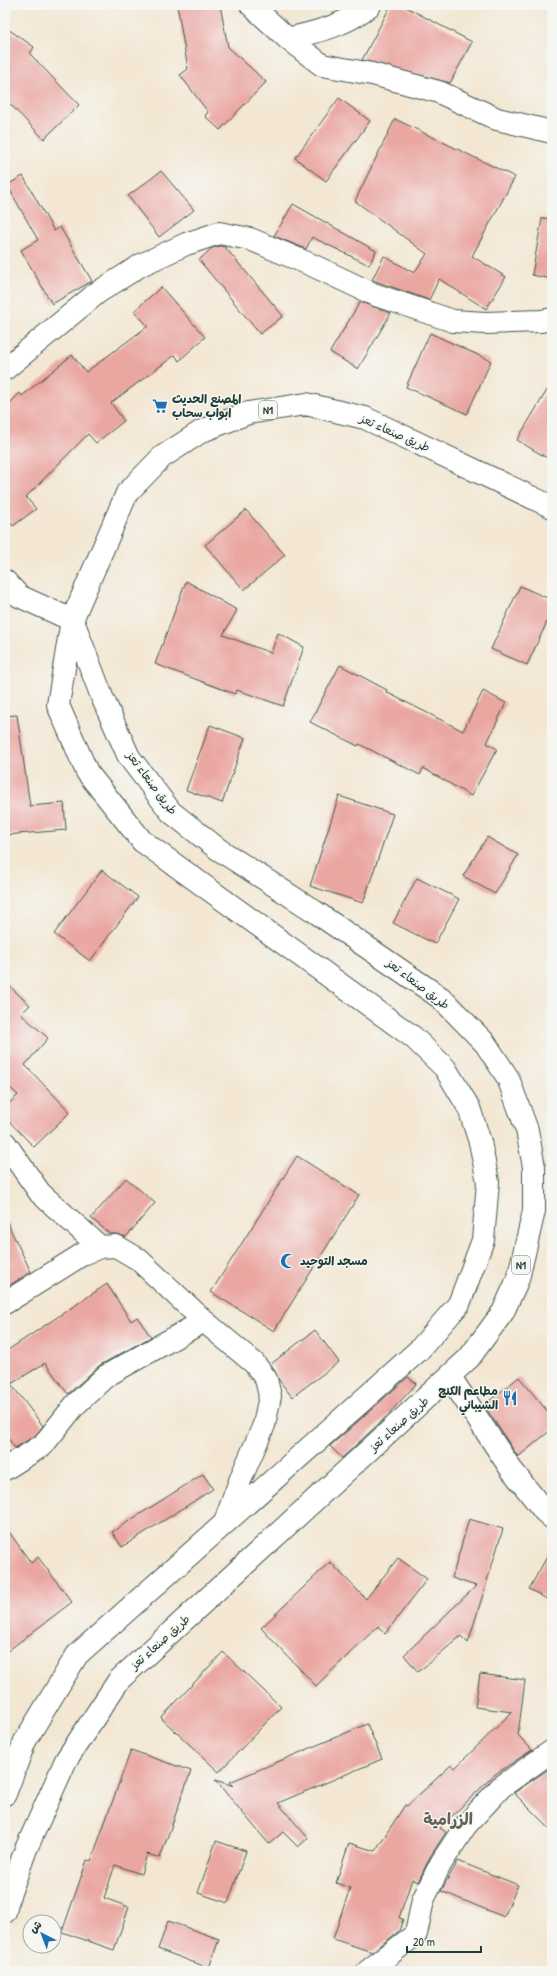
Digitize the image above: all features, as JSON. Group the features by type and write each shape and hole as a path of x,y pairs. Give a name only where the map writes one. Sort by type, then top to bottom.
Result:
{"main road":[{"path":"251,5 288,39 322,65 372,74 439,92 497,119 552,132"},
{"path":"288,39 331,29 359,14 370,5"},
{"path":"5,369 97,293 135,269 186,244 218,233 250,239 314,266 373,294 453,321 485,323 541,321 552,319"},
{"name":"طريق صنعاء تعز","path":"5,1794 25,1741 77,1655 419,1350 459,1304 483,1240 488,1182 480,1142 469,1108 445,1068 413,1037 142,841 87,772 58,705 72,620 126,493 162,457 202,431 248,413 306,404 365,418 552,507"},
{"path":"5,581 20,596 72,620"},
{"name":"طريق صنعاء تعز","path":"5,1912 8,1898 26,1849 66,1760 119,1680 469,1358 503,1312 518,1279 534,1211 534,1167 527,1130 508,1078 485,1043 441,998 314,911 218,849 170,812 129,757 102,697 72,620"},
{"path":"5,1143 40,1193 100,1247"},
{"path":"5,1303 83,1254 100,1247 116,1246 138,1259 204,1321 254,1363 266,1379 270,1396 264,1425 241,1478 225,1522"},
{"path":"5,1469 43,1446 75,1405 106,1376 204,1321"},
{"path":"450,1377 511,1469 545,1512 552,1518"},
{"path":"368,1971 416,1934 423,1900 441,1862 466,1825 501,1787 552,1751"}],"building":[{"path":"177,5 220,5 228,47 266,82 220,130 205,116 208,112 180,75 188,69"},
{"path":"391,5 402,5 472,42 450,83 362,60"},
{"path":"5,27 34,47 30,54 79,105 44,139 5,99"},
{"path":"339,98 370,121 326,181 295,158"},
{"path":"395,119 515,177 472,256 506,277 486,309 439,279 429,300 372,280 384,256 414,273 427,254 355,201"},
{"path":"161,171 194,210 159,237 128,196"},
{"path":"23,176 54,231 60,227 92,281 52,304 21,250 38,240 7,185"},
{"path":"293,204 376,251 369,265 312,237 306,249 274,236"},
{"path":"542,218 552,219 552,279 532,275"},
{"path":"220,246 225,247 283,316 260,334 199,260 212,248"},
{"path":"161,287 205,337 179,361 175,355 111,403 124,421 96,443 88,434 26,497 36,509 13,526 7,517 5,518 5,408 20,393 22,396 72,355 86,372 148,326 134,311"},
{"path":"360,302 391,313 358,369 330,352"},
{"path":"430,333 491,361 467,414 406,387"},
{"path":"552,382 552,461 517,440"},
{"path":"246,510 285,555 244,590 205,545"},
{"path":"186,581 237,610 223,635 271,653 278,633 304,647 283,706 237,690 235,694 155,664"},
{"path":"520,586 552,600 552,611 527,665 491,649"},
{"path":"340,665 387,690 386,692 463,731 483,691 506,703 487,743 497,749 471,796 423,768 420,775 359,744 358,746 310,722"},
{"path":"17,715 30,806 64,803 66,830 5,835 5,716"},
{"path":"210,725 245,738 222,803 186,790"},
{"path":"339,796 393,814 363,903 310,886"},
{"path":"487,837 518,855 495,894 463,876"},
{"path":"102,870 138,897 90,961 54,934"},
{"path":"417,878 459,899 435,944 393,923"},
{"path":"5,982 30,1005 21,1014 48,1038 25,1065 70,1112 34,1147 5,1117 5,1107 18,1095 7,1085 5,1088"},
{"path":"297,1156 359,1195 274,1331 211,1292"},
{"path":"126,1178 155,1203 126,1237 110,1234 91,1218"},
{"path":"5,1218 31,1272 5,1288"},
{"path":"107,1284 131,1321 137,1317 151,1337 100,1365 68,1394 45,1363 11,1384 43,1426 35,1436 15,1448 5,1434 5,1352"},
{"path":"315,1330 339,1362 292,1397 279,1380 271,1364"},
{"path":"408,1377 416,1384 384,1419 342,1458 330,1446"},
{"path":"519,1377 552,1417 552,1429 518,1457 484,1405"},
{"path":"203,1474 213,1489 122,1547 112,1532"},
{"path":"469,1519 503,1529 468,1643 461,1636 418,1672 404,1655 476,1586 452,1578"},
{"path":"5,1526 31,1563 38,1557 72,1602 5,1653"},
{"path":"552,1548 552,1602 529,1589"},
{"path":"398,1558 427,1579 385,1634 378,1626 316,1686 261,1628 330,1562 366,1599"},
{"path":"223,1652 281,1707 219,1772 161,1718"},
{"path":"480,1674 525,1680 518,1735 532,1750 494,1775 440,1828 446,1832 430,1857 418,1882 412,1879 399,1918 403,1919 399,1931 372,1952 333,1939 350,1888 336,1883 349,1843 375,1851 405,1805 407,1806 451,1765 455,1768 512,1712 475,1707"},
{"path":"367,1724 382,1759 278,1803 308,1838 298,1847 283,1832 269,1844 215,1780 234,1786 230,1782"},
{"path":"131,1750 191,1771 160,1858 147,1854 141,1874 115,1865 104,1898 129,1907 114,1950 62,1932 87,1860 91,1861"},
{"path":"550,1768 552,1769 552,1831 514,1793"},
{"path":"216,1841 246,1851 228,1903 198,1893"},
{"path":"458,1861 518,1885 504,1917 441,1891"},
{"path":"168,1921 219,1939 209,1968 158,1949"}],"place":[{"name":"المصنع الحديث ابواب سحاب","path":"160,406"},
{"name":"مسجد التوحيد","path":"288,1261"},
{"name":"مطاعم الكنج الشيباني","path":"510,1398"}],"district":[{"name":"الزرامية","path":"448,1819"}]}
